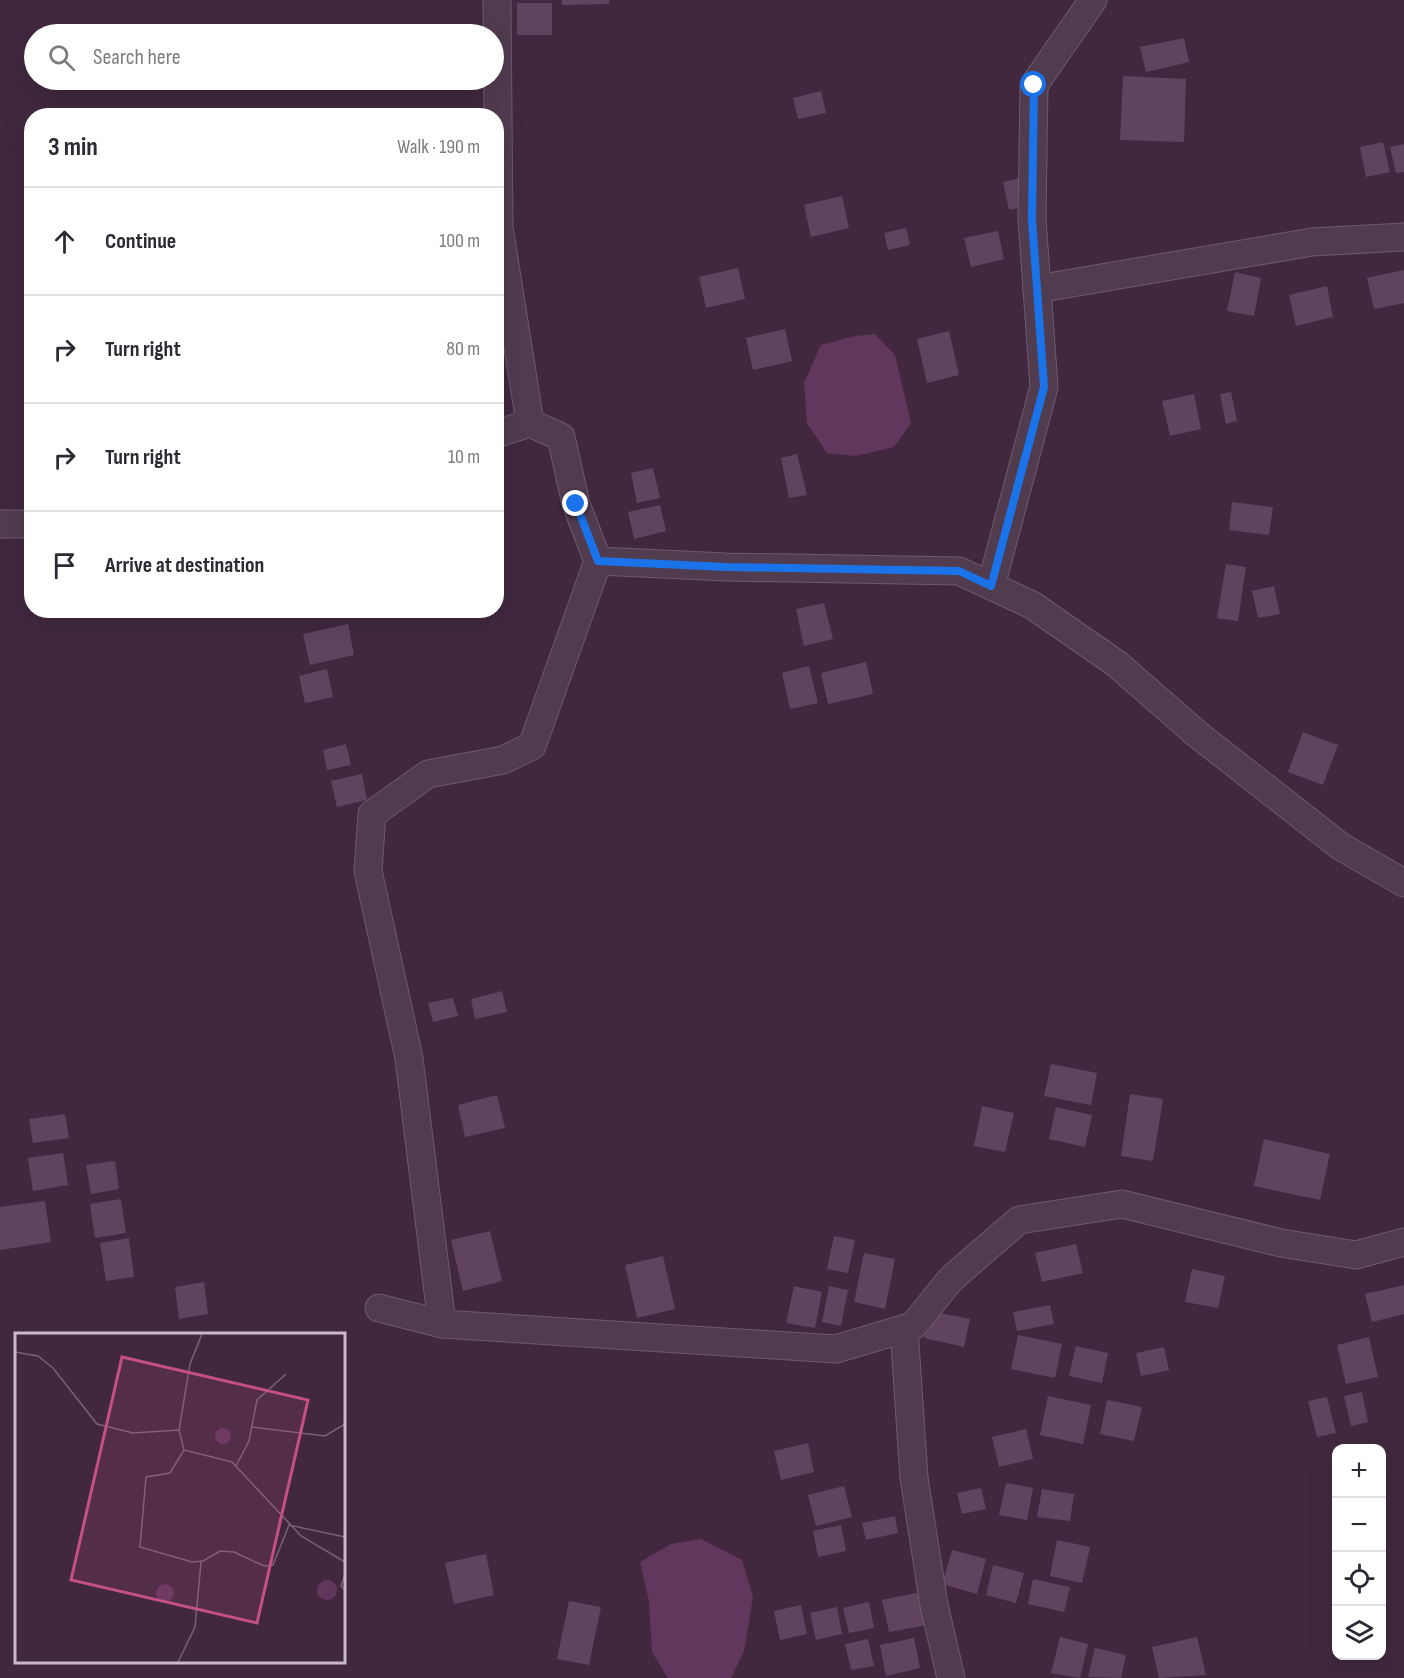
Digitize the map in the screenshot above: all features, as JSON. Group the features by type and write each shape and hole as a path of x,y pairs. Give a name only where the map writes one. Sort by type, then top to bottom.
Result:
{"street":[{"path":"497,0 497,24"},
{"path":"991,586 1044,387 1032,219 1034,85 1093,0"},
{"path":"498,90 498,108"},
{"path":"1037,289 1312,242 1404,237"},
{"path":"504,258 530,423"},
{"path":"442,1324 409,1058 368,871 372,814 428,774 503,760 532,746 598,561 576,504 561,437 530,423 504,431"},
{"path":"0,524 24,524"},
{"path":"598,561 726,567 959,571 1032,605 1117,664 1197,734 1340,846 1404,884"},
{"path":"379,1308 442,1324 836,1349 913,1326 951,1279 1019,1220 1122,1204 1281,1243 1356,1255 1404,1242"},
{"path":"904,1329 914,1478 934,1605 951,1678"}],"shaded area":[{"path":"875,334 895,355 911,423 894,447 855,456 827,453 807,423 804,383 821,345 855,336"},
{"path":"701,1539 742,1560 753,1597 744,1651 731,1678 668,1678 652,1652 649,1601 640,1562 671,1544"}],"building":[{"path":"562,0 609,0 609,4 562,5"},
{"path":"517,3 552,3 552,35 517,35"},
{"path":"1184,38 1189,62 1146,72 1140,47"},
{"path":"1123,76 1186,79 1184,142 1120,140"},
{"path":"821,91 826,113 798,119 793,98"},
{"path":"1383,142 1390,172 1366,177 1360,147"},
{"path":"1404,144 1404,172 1396,173 1390,147"},
{"path":"1019,178 1025,207 1009,210 1003,182"},
{"path":"842,196 849,228 811,237 804,205"},
{"path":"906,228 910,245 888,250 884,233"},
{"path":"998,231 1004,259 971,267 964,238"},
{"path":"738,268 745,299 706,308 699,277"},
{"path":"1404,270 1404,303 1374,309 1367,278"},
{"path":"1235,272 1261,278 1254,316 1227,311"},
{"path":"1327,286 1333,317 1296,326 1289,295"},
{"path":"785,329 792,361 753,370 746,338"},
{"path":"949,331 959,375 927,383 917,339"},
{"path":"1231,392 1237,421 1226,424 1220,394"},
{"path":"1194,394 1201,429 1170,436 1162,401"},
{"path":"797,454 807,495 789,498 781,458"},
{"path":"653,468 660,498 637,503 631,473"},
{"path":"1232,502 1273,507 1269,535 1229,530"},
{"path":"660,505 666,531 634,539 628,512"},
{"path":"1226,564 1246,567 1238,621 1217,618"},
{"path":"1274,586 1280,614 1258,618 1252,591"},
{"path":"824,603 833,639 804,646 796,609"},
{"path":"348,624 354,655 310,665 303,634"},
{"path":"866,662 873,694 828,704 821,673"},
{"path":"809,666 818,703 790,709 782,673"},
{"path":"327,669 333,697 305,703 299,676"},
{"path":"1303,732 1338,745 1323,785 1288,772"},
{"path":"346,744 351,765 327,770 323,750"},
{"path":"362,774 367,800 337,807 331,781"},
{"path":"502,991 507,1012 475,1019 471,999"},
{"path":"453,998 458,1016 433,1022 428,1003"},
{"path":"1051,1064 1097,1073 1091,1105 1044,1096"},
{"path":"1130,1094 1163,1099 1153,1161 1121,1156"},
{"path":"497,1095 505,1128 465,1137 458,1105"},
{"path":"982,1106 1014,1113 1005,1152 974,1146"},
{"path":"1056,1107 1092,1115 1085,1147 1049,1139"},
{"path":"65,1114 69,1138 33,1143 29,1119"},
{"path":"1264,1139 1330,1154 1320,1200 1254,1186"},
{"path":"63,1153 68,1185 33,1191 28,1158"},
{"path":"115,1161 119,1189 91,1194 86,1165"},
{"path":"121,1199 126,1233 95,1238 90,1204"},
{"path":"45,1201 51,1242 0,1250 0,1207"},
{"path":"490,1231 502,1281 463,1291 451,1240"},
{"path":"834,1236 855,1240 848,1273 827,1269"},
{"path":"129,1238 134,1277 106,1281 100,1243"},
{"path":"1076,1244 1083,1273 1042,1282 1035,1253"},
{"path":"864,1253 895,1259 885,1309 854,1302"},
{"path":"663,1256 675,1309 637,1318 625,1265"},
{"path":"1192,1269 1225,1276 1218,1308 1185,1302"},
{"path":"204,1282 208,1314 179,1319 175,1287"},
{"path":"1404,1285 1404,1314 1372,1322 1365,1294"},
{"path":"794,1286 822,1292 815,1328 786,1323"},
{"path":"829,1286 848,1290 841,1326 822,1322"},
{"path":"1050,1305 1054,1324 1017,1331 1013,1312"},
{"path":"930,1311 970,1319 964,1347 924,1338"},
{"path":"1018,1335 1062,1344 1055,1378 1011,1369"},
{"path":"1369,1337 1378,1377 1346,1384 1337,1345"},
{"path":"1076,1346 1108,1353 1102,1383 1069,1376"},
{"path":"1164,1347 1169,1370 1141,1376 1136,1353"},
{"path":"1362,1392 1368,1422 1351,1426 1344,1396"},
{"path":"1048,1396 1091,1405 1083,1444 1040,1435"},
{"path":"1327,1397 1336,1433 1317,1437 1308,1401"},
{"path":"1107,1400 1142,1407 1134,1441 1100,1434"},
{"path":"1026,1429 1033,1459 999,1467 992,1437"},
{"path":"808,1443 814,1472 781,1480 774,1451"},
{"path":"1006,1483 1033,1488 1027,1520 999,1515"},
{"path":"844,1486 852,1517 816,1526 808,1495"},
{"path":"981,1488 986,1509 962,1514 957,1493"},
{"path":"1042,1489 1074,1494 1070,1521 1037,1517"},
{"path":"895,1516 898,1533 866,1540 862,1523"},
{"path":"841,1525 846,1551 818,1557 813,1531"},
{"path":"1057,1540 1090,1547 1082,1583 1050,1576"},
{"path":"952,1550 986,1559 977,1594 942,1584"},
{"path":"486,1554 494,1595 454,1604 445,1563"},
{"path":"993,1565 1024,1573 1016,1603 986,1595"},
{"path":"1033,1579 1070,1587 1064,1612 1028,1604"},
{"path":"921,1592 928,1625 889,1632 882,1600"},
{"path":"569,1601 601,1607 589,1665 557,1659"},
{"path":"869,1602 874,1628 849,1633 843,1608"},
{"path":"801,1605 807,1634 780,1640 774,1611"},
{"path":"837,1607 842,1634 816,1640 810,1613"},
{"path":"1060,1637 1088,1644 1080,1678 1051,1673"},
{"path":"1197,1637 1206,1675 1159,1678 1152,1647"},
{"path":"914,1638 920,1668 886,1676 880,1645"},
{"path":"868,1639 874,1666 851,1670 845,1644"},
{"path":"1095,1648 1126,1655 1121,1678 1088,1677"}],"route":[{"path":"576,504 598,561 726,567 959,571 991,586 1044,387 1032,219 1034,85"}]}
